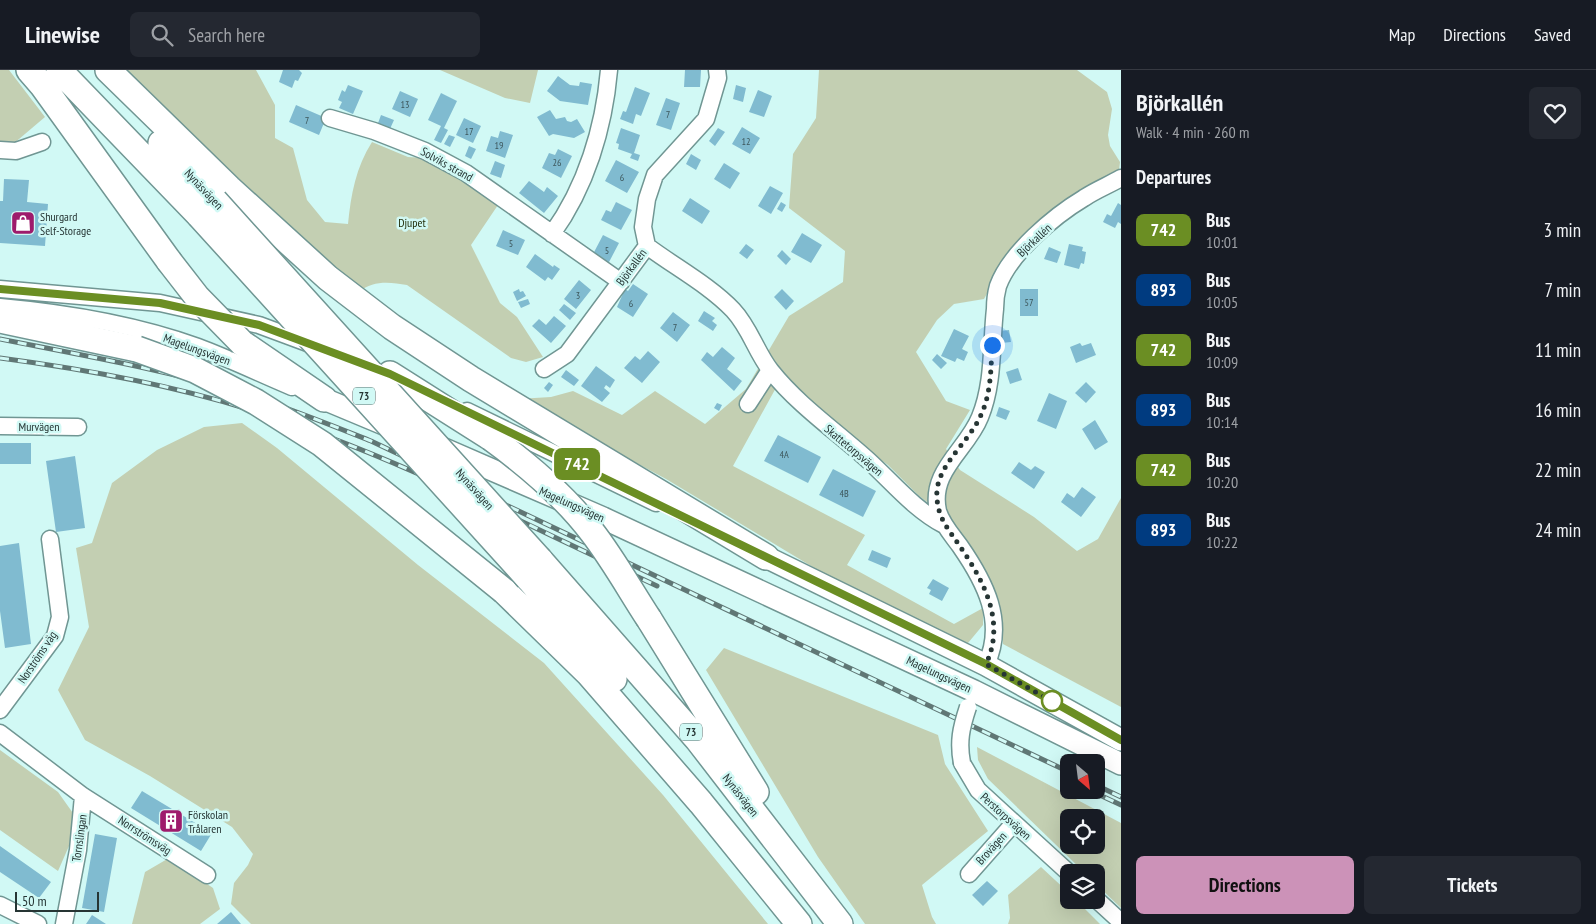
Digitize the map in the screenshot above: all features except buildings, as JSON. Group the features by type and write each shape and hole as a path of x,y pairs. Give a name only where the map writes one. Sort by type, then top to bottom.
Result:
{"highway":[{"path":"29,70 42,85 197,297 242,343 324,399"},
{"name":"Nynäsvägen","path":"59,70 214,201"},
{"name":"Nynäsvägen","path":"92,70 214,201 534,569 698,740 836,918"},
{"path":"108,70 214,201 328,278 392,327 471,379 766,557"},
{"path":"0,320 137,349 195,370 256,402 322,444 504,591 589,674 701,803 799,924"},
{"path":"390,374 491,438 530,466 592,532 649,619 836,918"},
{"name":"Nynäsvägen","path":"534,569 682,758 806,924"}],"main road":[{"name":"Magelungsvägen","path":"324,399 484,465 603,518 971,699 1121,764"},
{"path":"766,557 986,664 1121,740"},
{"path":"971,699 986,664"}],"street":[{"path":"552,234 565,216 585,174 603,116 609,70"},
{"name":"Björkallén","path":"544,369 567,354 647,246 643,227 647,199 655,175 706,119 718,78 717,70"},
{"name":"Solviks strand","path":"330,118 374,131 425,151 466,173 620,282"},
{"path":"0,150 16,151 42,142"},
{"name":"Björkallén","path":"986,664 993,650 995,635 992,608 973,566 944,525 936,496 938,484 980,419 991,373 998,287 1006,270 1018,253 1051,224 1084,198 1121,178"},
{"name":"Skattetorpsvägen","path":"647,246 733,310 752,334 764,362 770,370 824,425 868,460 931,518 944,525"},
{"path":"0,290 160,303 259,325 390,374 766,557"},
{"name":"Magelungsvägen","path":"0,307 50,311 128,326 197,347 324,399"},
{"path":"748,404 770,370"},
{"name":"Murvägen","path":"0,426 78,427"},
{"name":"Norströms väg","path":"0,710 55,636 60,617 50,539"},
{"name":"Perstorpsvägen","path":"971,699 960,732 959,744 962,763 978,790 1060,865"},
{"name":"Tornslingan","path":"0,733 83,796 78,850 64,924"},
{"name":"Norrströmsväg","path":"83,796 208,875"},
{"name":"Brovägen","path":"969,874 1014,822"},
{"path":"0,905 38,924"},
{"path":"1105,908 1121,923"}],"green space":[{"path":"0,70 9,70 45,117 12,145 0,144"},
{"name":"Djupet","path":"122,70 256,70 275,105 275,138 293,148 307,200 325,222 348,224 355,181 366,151 372,142 408,157 426,158 500,202 471,245 500,303 517,317 543,357 526,362 511,358 407,285 376,284 370,285 359,292 321,263"},
{"path":"440,70 538,70 530,103 505,98"},
{"path":"819,70 1077,70 1107,92 1112,109 1108,135 1110,146 1120,162 1119,170 1049,214 999,272 984,299 954,304 937,320 916,352 946,401 970,410 946,449 960,470 1034,517 1077,551 1098,539 1121,498 1121,707 1003,644 1003,629 999,611 950,520 918,495 888,465 829,422 783,375 733,466 865,535 847,565 954,624 983,608 983,625 968,643 948,639 836,581 666,479 518,399 551,397 573,391 622,415 655,391 705,424 746,389 789,316 843,282 845,251 789,208 793,154 816,118"},
{"path":"242,423 277,448 418,565 544,663 663,795 768,924 251,924 231,904 234,883 248,865 253,854 232,827 150,776 85,740 58,690 89,627 76,548 92,543 112,483 157,450 204,427"},
{"path":"724,648 938,735 945,764 988,831 922,885 936,924 865,924 818,857 706,670"},
{"path":"977,747 1060,791 1060,799 1076,799 1094,809 1060,809 1060,849 988,779 978,760"},
{"path":"0,750 58,792 75,816 69,846 58,871 0,830"},
{"path":"1105,815 1121,823 1121,908 1105,893 1105,864 1076,864 1065,854 1105,854"},
{"path":"169,858 213,888 220,909 200,924 132,924 145,872"},
{"path":"1041,867 1060,885 1060,909 1085,909 1100,924 1008,924 1010,918 1008,895"}],"railway":[{"path":"0,339 121,363 212,384 275,404 371,441 1060,768"},
{"path":"0,358 94,372 187,392 248,409 301,427 353,446 456,490 657,586"},
{"path":"1105,789 1121,797"},
{"path":"1105,798 1121,805"}],"bus line":[{"name":"742","path":"0,289 160,303 259,325 390,374 986,664 1121,740"}],"place":[{"name":"Shurgard Self-Storage","path":"23,223"},
{"name":"Förskolan Trålaren","path":"171,821"}],"route":[{"path":"992,345 991,373 980,419 944,472 938,484 936,496 944,525 975,570 992,608 995,635 993,650 986,664 1055,703 1052,701"}]}
